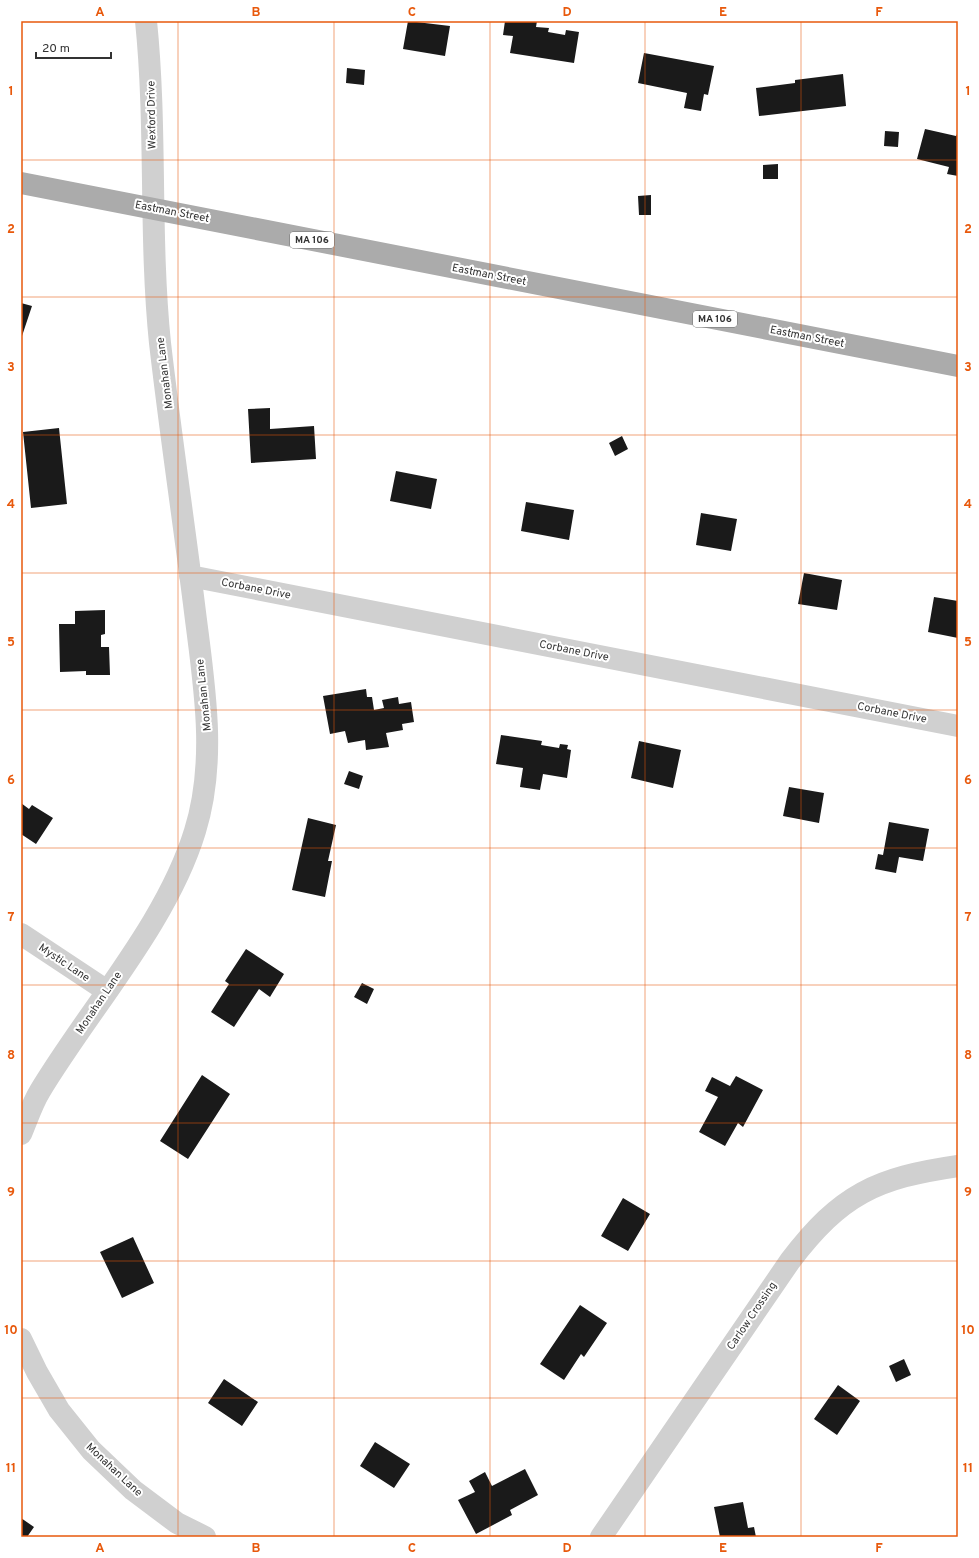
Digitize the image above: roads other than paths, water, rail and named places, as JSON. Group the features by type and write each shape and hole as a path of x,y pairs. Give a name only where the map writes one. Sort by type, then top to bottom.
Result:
{"main road":[{"name":"Eastman Street","path":"21,183 958,366"}],"street":[{"name":"Wexford Drive","path":"146,21 151,69 153,209"},
{"name":"Monahan Lane","path":"21,1134 38,1094 150,925 181,868 196,829 206,782 208,737 190,576 160,340 153,209"},
{"name":"Corbane Drive","path":"190,576 958,726"},
{"name":"Mystic Lane","path":"21,934 107,991"},
{"name":"Carlow Crossing","path":"601,1537 790,1261 819,1226 853,1197 873,1186 918,1173 958,1166"},
{"name":"Monahan Lane","path":"21,1339 37,1372 59,1410 91,1450 133,1490 170,1519 205,1537"}]}
